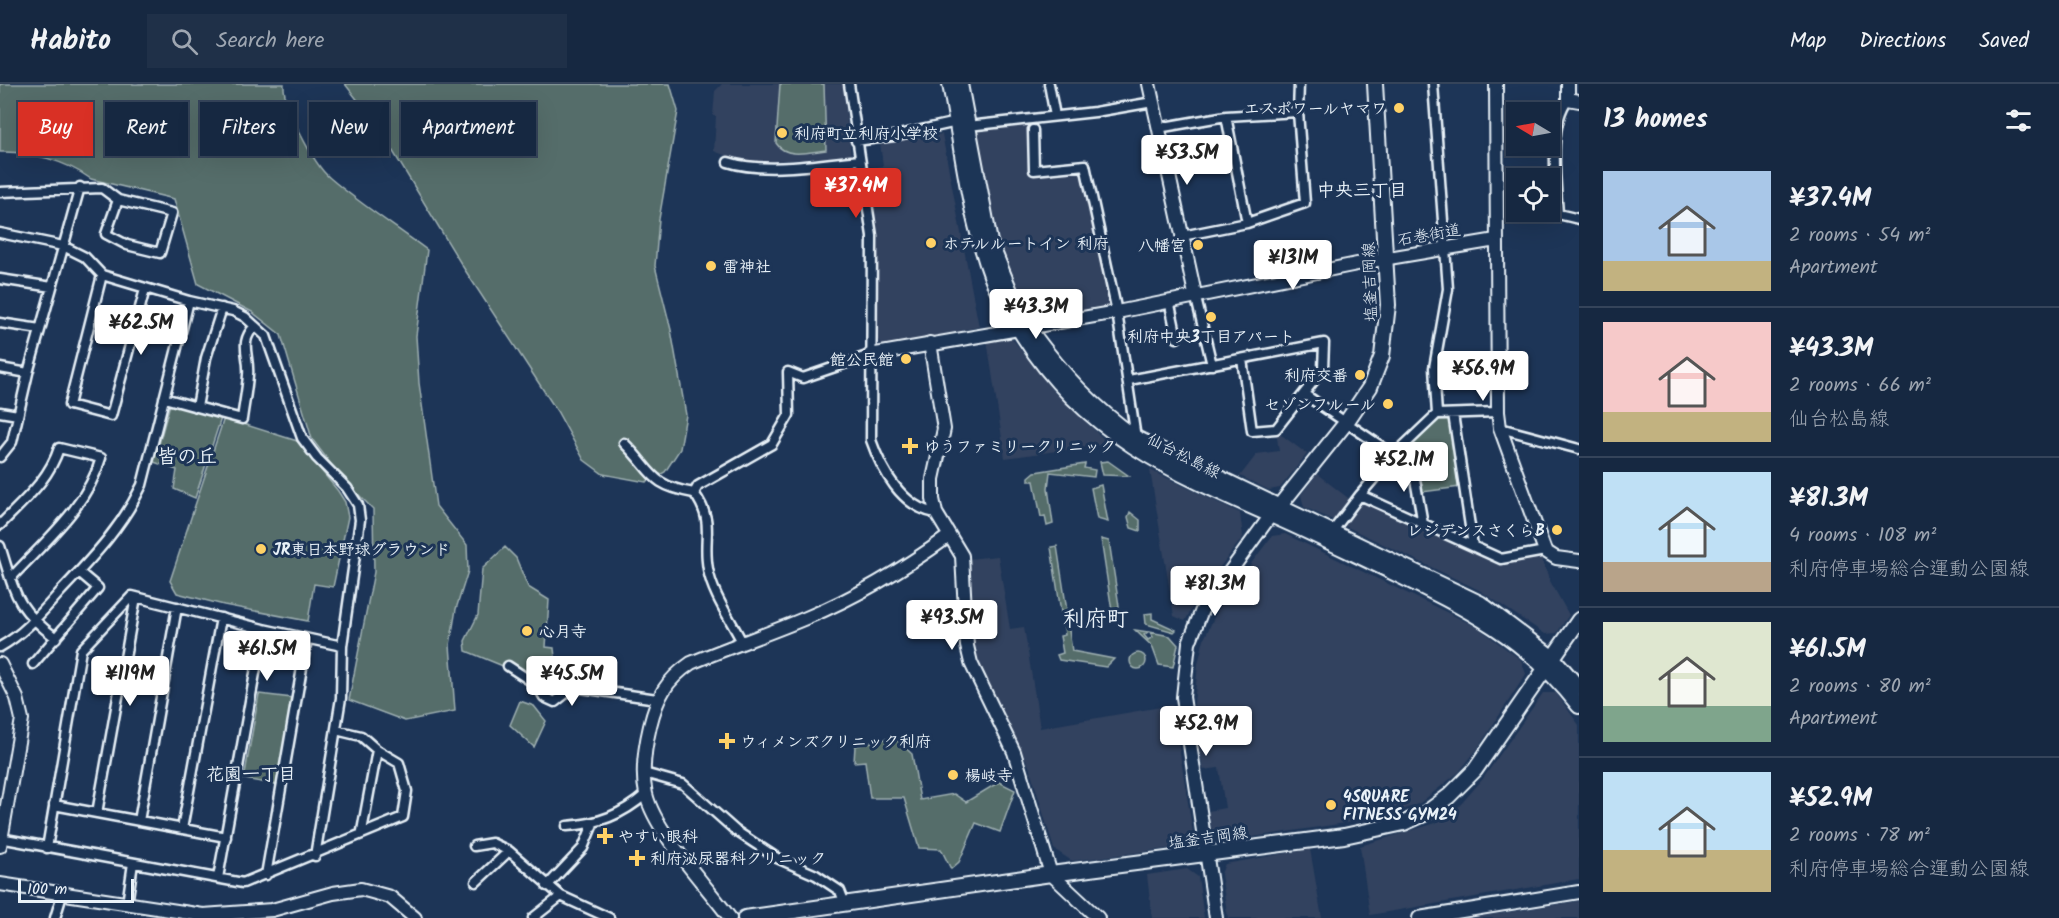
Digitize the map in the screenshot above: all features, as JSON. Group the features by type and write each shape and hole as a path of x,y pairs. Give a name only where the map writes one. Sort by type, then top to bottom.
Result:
{"main road":[{"name":"仙台松島線","path":"950,84 962,124 990,242 1003,278 1022,327 1064,392 1107,430 1154,460 1274,511 1332,532 1480,603 1579,688"},
{"name":"仙台松島線","path":"960,84 962,124"},
{"name":"塩釜吉岡線","path":"1274,511 1345,424 1370,387 1382,356 1388,305 1375,84"},
{"name":"仙台松島線","path":"1022,327 1072,384 1112,421 1136,438 1496,626 1550,663 1579,706"},
{"name":"塩釜吉岡線","path":"745,918 1051,874 1378,831 1426,813 1449,796 1475,770 1579,620"}],"street":[{"path":"849,84 872,236 870,355 874,389 872,440 876,454 898,489 922,509 936,513"},
{"path":"1049,84 1055,116"},
{"path":"1149,84 1212,365"},
{"path":"1182,236 1247,223 1305,203 1298,112 1299,84"},
{"path":"1433,84 1448,289 1434,368 1437,414"},
{"path":"1496,84 1496,240 1500,428 1545,551 1556,558 1579,561"},
{"path":"1568,84 1574,100 1560,109 1555,127 1558,214 1579,219"},
{"path":"856,141 962,124 1055,116 1153,102"},
{"path":"1158,128 1226,116 1298,112"},
{"path":"1226,116 1247,223"},
{"path":"1033,130 1034,170 1085,165 1117,312 1136,438"},
{"path":"728,162 741,166 757,166 859,160"},
{"path":"0,192 80,187 102,188 118,200 172,213 160,253 127,245 106,234 118,200"},
{"path":"0,457 12,442 28,373 80,187"},
{"path":"0,233 63,246 85,257 102,275 145,289 222,308 245,317 266,336 302,438 317,458 347,488 358,505 360,520 342,646 341,698 315,856"},
{"name":"石巻街道","path":"870,355 1117,312 1195,294 1496,240"},
{"path":"102,275 69,405 111,416 145,289"},
{"path":"0,279 52,287"},
{"path":"1169,300 1177,338"},
{"path":"0,647 20,636 113,536 129,513 142,485 189,301"},
{"path":"197,407 206,358 222,308"},
{"path":"0,323 40,329"},
{"path":"164,398 242,419 249,372 244,347 248,332 255,326"},
{"path":"930,343 944,429 933,479 936,513 957,547 964,567 967,646 971,663 1014,752 1051,874 1098,918"},
{"path":"1129,380 1324,343 1323,369 1276,429 1252,431 1242,359"},
{"path":"694,493 698,486 772,444 789,415 788,372 803,378 870,355"},
{"path":"0,368 28,373"},
{"path":"1304,394 1413,468 1423,524"},
{"path":"0,412 18,415"},
{"path":"1332,532 1394,455 1437,414 1498,412"},
{"path":"1453,414 1473,546"},
{"path":"1500,428 1579,449"},
{"path":"624,443 659,483 673,490 694,493 704,507 707,516 708,569 711,582 742,642"},
{"path":"0,525 44,480 54,466 59,448 100,458 96,475 71,514 10,578"},
{"path":"1360,495 1501,559 1545,551"},
{"path":"1216,918 1184,707 1185,661 1194,627 1202,610 1274,511"},
{"path":"730,918 661,826 646,794 644,773 648,735 657,699 676,673 691,663 808,617 861,591 910,565 949,536"},
{"path":"0,546 18,601 33,621 56,638"},
{"path":"33,664 98,588 79,572"},
{"path":"47,848 81,650 132,596 342,646"},
{"path":"97,813 136,597"},
{"path":"139,821 177,607"},
{"path":"182,829 221,618"},
{"path":"218,878 263,629"},
{"path":"266,875 307,639"},
{"path":"0,664 17,698 22,719 0,840 243,883 315,856 363,831 403,817 407,791 399,763 377,750 361,736 336,730"},
{"path":"508,666 537,685 544,697 555,702 574,687 657,699"},
{"path":"363,831 377,750"},
{"path":"644,773 683,784 746,838 840,891 845,904"},
{"path":"567,826 593,824 629,809 646,794"},
{"path":"54,805 226,837"},
{"path":"547,886 583,848 593,824"},
{"path":"474,846 492,843 509,850 561,896 609,918"},
{"path":"476,882 509,850"},
{"path":"127,904 133,863"},
{"path":"0,884 178,913 231,914 273,910 333,893 361,889 390,897 415,918"},
{"path":"1419,918 1579,892"},
{"path":"56,918 62,895"},
{"path":"533,918 561,896"}],"shaded area":[{"name":"利府町立利府小学校","path":"722,84 843,84 851,156 745,163 714,151 715,91"},
{"path":"1024,122 1029,127 1030,175 1078,169 1084,172 1111,302 1109,308 1064,315 1031,316 1010,272 1001,249 977,132"},
{"path":"942,134 979,327 882,347 874,332 878,241 865,169 883,166 880,142"},
{"path":"1010,336 1054,392 1109,444 1005,458 987,340"},
{"path":"1276,431 1307,454 1280,488 1269,490 1240,476 1257,454 1279,451"},
{"path":"1150,470 1240,513 1243,537 1204,588 1185,621 1174,616"},
{"path":"1317,474 1352,501 1335,521 1304,507 1301,495"},
{"path":"1360,500 1500,563 1540,554 1550,581 1569,615 1557,633 1545,634 1479,590 1341,524"},
{"path":"1285,534 1477,627 1521,660 1526,674 1478,748 1459,772 1420,803 1385,817 1220,842 1213,835 1208,811 1225,808 1219,768 1203,770 1193,714 1198,664 1204,639 1221,603 1272,536"},
{"path":"998,556 1010,629 1024,627 1040,728 1172,705 1193,833 1181,847 1072,861 1054,849 1029,766 973,656 968,559"},
{"path":"1543,693 1556,693 1579,725 1579,879 1370,915 1360,846 1436,823 1454,812 1482,780"},
{"path":"1310,849 1322,918 1228,918 1221,874 1225,864"},
{"path":"1187,869 1198,877 1204,918 1152,918 1147,875"},
{"path":"1579,901 1579,918 1472,918"}],"green space":[{"path":"0,84 284,84 287,102 200,102 200,156 297,156 297,128 309,150 309,156 313,156 330,178 427,250 416,336 419,383 436,506 467,545 468,571 456,609 450,645 455,711 405,721 349,700 374,572 373,509 340,476 312,439 281,335 252,312 198,284 174,199 91,179 59,162 39,156 93,156 93,102 18,102 18,153 0,152"},
{"path":"345,84 670,84 678,111 659,219 655,266 671,330 686,415 680,449 665,472 646,482 603,474 584,460 557,411 463,267 389,145 389,102 359,102"},
{"path":"780,84 824,84 826,150 792,153 780,148 776,143"},
{"path":"170,404 221,418 195,498 174,489 177,470 154,462"},
{"name":"JR東日本野球グラウンド","path":"224,418 297,441 345,502 348,517 333,587 314,584 308,621 224,605 177,593 170,581"},
{"path":"1449,419 1460,487 1422,492 1416,466 1401,455 1439,420"},
{"path":"1108,461 1129,476 1103,475 1100,462"},
{"path":"1085,464 1084,468 1095,470 1094,477 1050,472 1048,488 1053,524 1047,526 1045,516 1041,517 1034,481 1029,481 1029,477 1035,472"},
{"path":"1101,485 1108,522 1097,519 1091,488"},
{"path":"1130,512 1140,520 1140,531 1131,528 1128,517"},
{"path":"1101,539 1109,541 1119,606 1115,611 1112,611"},
{"path":"1057,546 1067,611 1061,612 1051,547"},
{"path":"505,547 516,558 528,587 549,600 546,647 554,648 557,673 555,685 546,692 506,662 503,666 466,651 465,641 478,615 482,569"},
{"path":"1152,613 1152,619 1176,630 1174,632 1146,624 1145,614"},
{"path":"1067,617 1072,651 1114,659 1106,667 1059,660 1057,655 1063,653 1060,636 1065,635 1063,618"},
{"path":"1135,630 1148,632 1144,635 1148,640 1153,637 1150,632 1170,636 1178,645 1173,667 1159,665 1152,646"},
{"path":"1135,653 1141,653 1146,661 1144,667 1135,669 1130,664 1130,658"},
{"path":"259,694 292,698 278,785 244,779"},
{"path":"520,701 534,706 546,721 534,747 510,725"},
{"path":"894,737 912,754 920,800 954,794 966,802 999,782 1015,790 1000,832 976,823 959,862 951,869 941,849 919,848 904,798 870,798 865,761 854,762 855,746"}],"place":[{"name":"エスポワールヤマワ","path":"1399,108"},
{"name":"利府町立利府小学校","path":"782,133"},
{"name":"ホテルルートイン 利府","path":"931,243"},
{"name":"八幡宮","path":"1198,245"},
{"name":"雷神社","path":"711,266"},
{"name":"利府中央3丁目アパート","path":"1211,317"},
{"name":"館公民館","path":"906,359"},
{"name":"利府交番","path":"1360,375"},
{"name":"セゾンフルール","path":"1388,404"},
{"name":"ゆうファミリークリニック","path":"910,446"},
{"name":"レジデンスさくらB","path":"1557,530"},
{"name":"JR東日本野球グラウンド","path":"261,549"},
{"name":"心月寺","path":"527,631"},
{"name":"ウィメンズクリニック利府","path":"727,741"},
{"name":"楊岐寺","path":"953,775"},
{"name":"4SQUARE FITNESS GYM24","path":"1331,805"},
{"name":"やすい眼科","path":"605,836"},
{"name":"利府泌尿器科クリニック","path":"637,858"}],"district":[{"name":"中央三丁目","path":"1362,190"},
{"name":"皆の丘","path":"187,456"},
{"name":"利府町","path":"1096,618"},
{"name":"花園一丁目","path":"251,774"}]}
